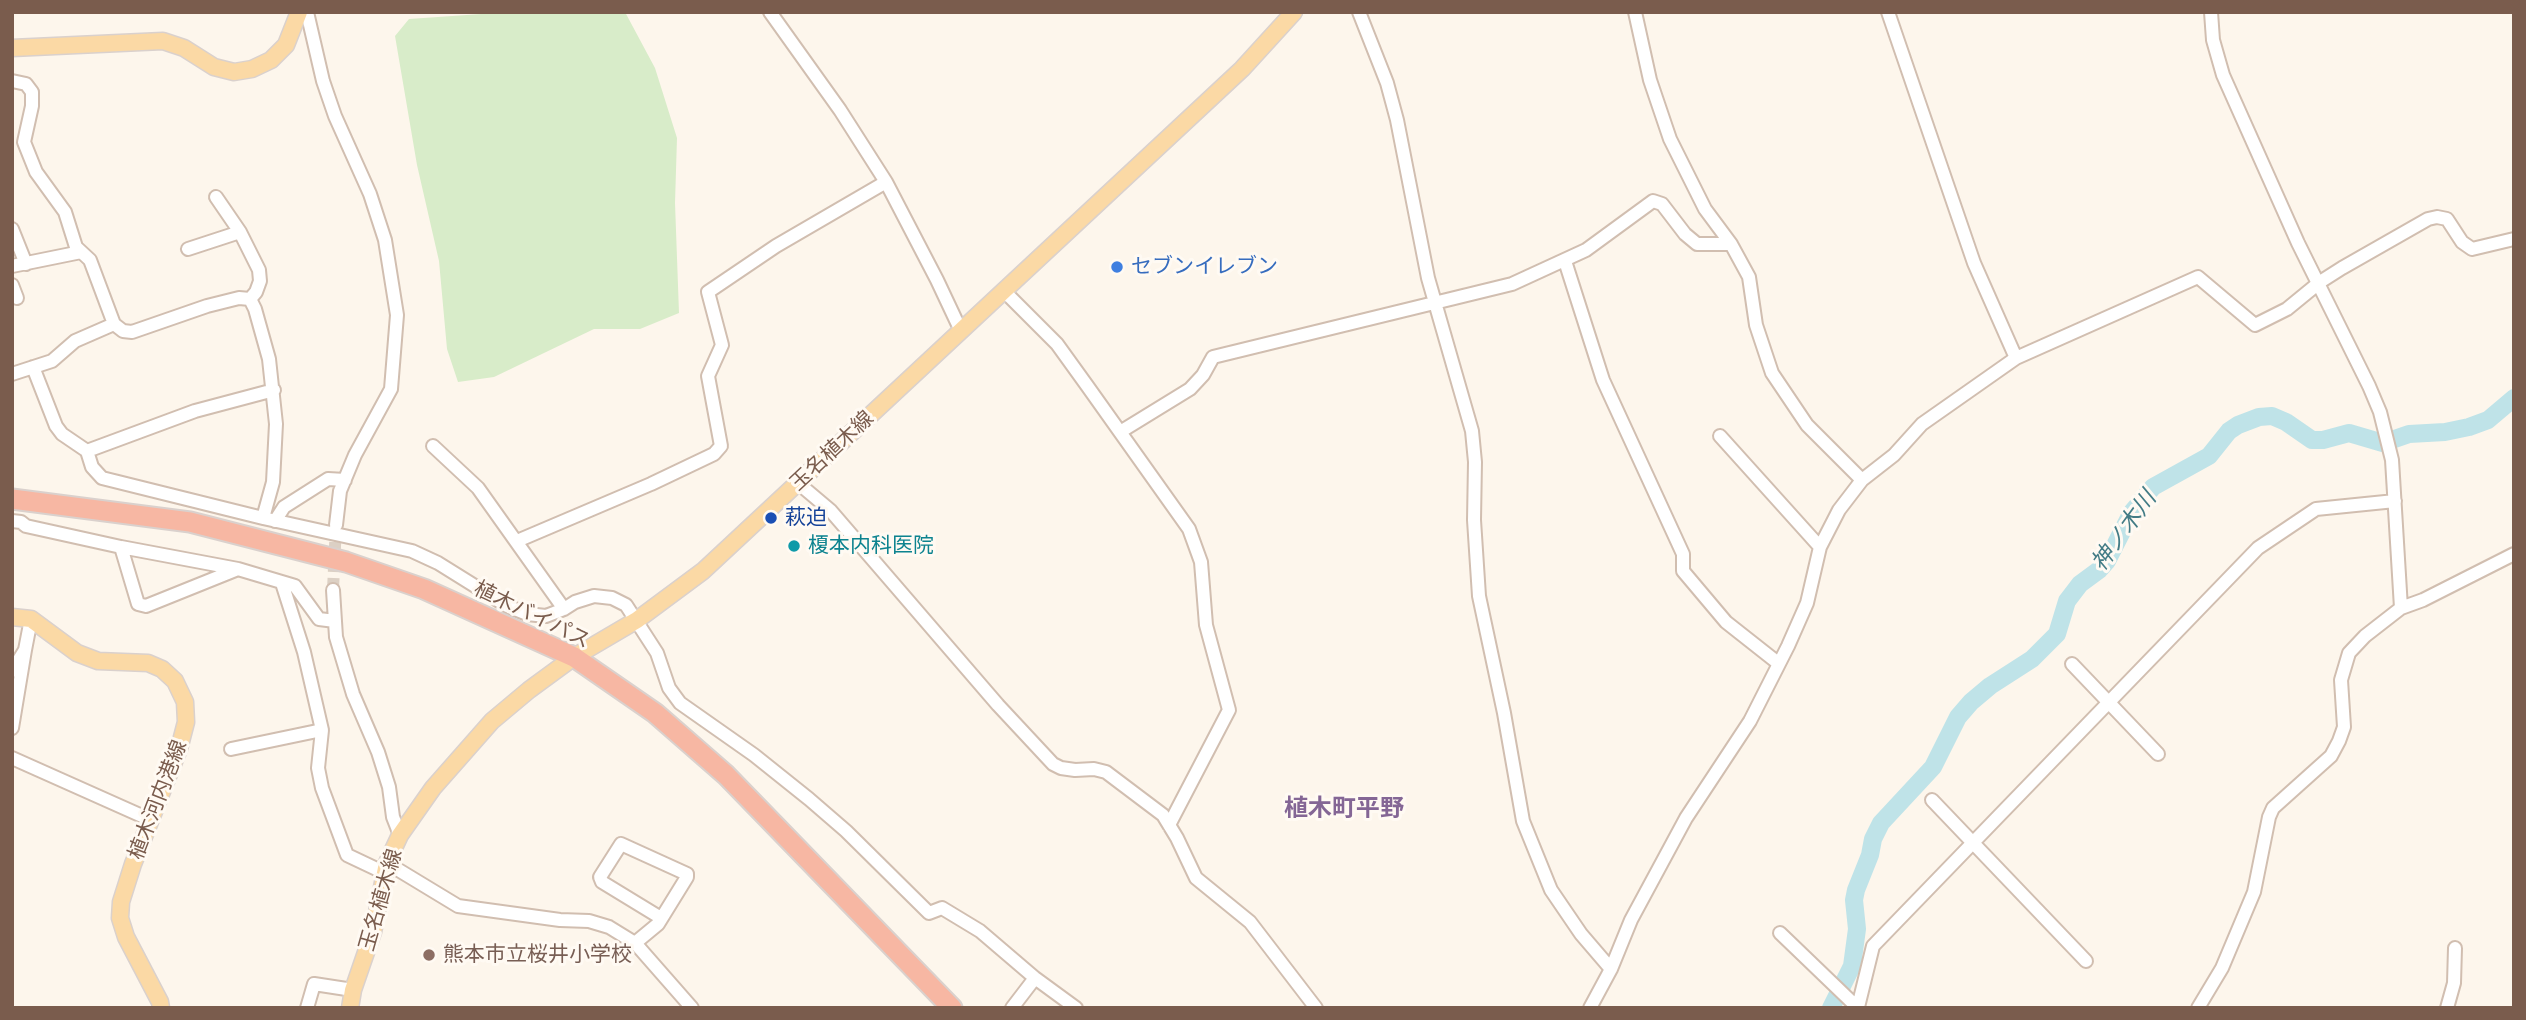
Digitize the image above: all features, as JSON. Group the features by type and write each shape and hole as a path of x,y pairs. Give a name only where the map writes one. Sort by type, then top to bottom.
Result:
{"highway":[{"name":"植木バイパス","path":"12,499 190,522 346,562 424,589 574,657 655,713 726,775 952,1008"}],"main road":[{"path":"12,48 163,41 184,48 214,67 234,72 252,69 271,60 286,45 299,12"},
{"name":"玉名植木線","path":"350,1008 353,990 373,932 386,868 400,835 433,788 492,721 574,657 637,620 703,571 1241,69 1294,12"},
{"name":"植木河内港線","path":"12,617 31,620 77,653 98,661 148,663 162,669 175,681 185,702 186,722 179,749 132,864 121,902 121,918 126,937 160,1002 160,1008"}],"street":[{"path":"307,12 323,81 335,116 370,194 385,240 397,315 391,390 355,456 340,491 336,525"},
{"path":"770,12 840,110 886,182 961,331"},
{"path":"1359,12 1387,83 1397,120 1434,303 1472,431 1479,596 1523,821 1551,890 1581,934 1611,969"},
{"path":"1635,12 1650,80 1670,139 1705,209 1731,244 1749,277 1756,325 1772,373 1807,425 1862,480"},
{"path":"1888,12 1974,263 2016,358"},
{"path":"2211,12 2213,40 2223,75 2298,243 2370,386 2384,429 2390,449 2395,501 2401,608"},
{"path":"12,81 26,84 32,92 32,106 18,145 65,212 76,247 90,260 114,324 123,331 132,332 207,306 239,298 250,299"},
{"path":"517,541 651,484 713,454 721,446 708,376 722,345 708,292 776,246 886,182"},
{"path":"216,197 240,232 259,271 260,281 250,299"},
{"path":"1120,432 1190,389 1203,375 1213,357 1512,284 1565,261 1603,239 1653,201 1661,204 1685,234 1697,244 1731,244"},
{"path":"1590,1008 1611,969 1631,920 1686,818 1750,721 1807,603 1820,547 1839,510 1862,480 1894,455 1922,424 2016,358 2198,277 2256,325 2287,309 2319,282 2428,219 2446,219 2462,242 2472,249 2514,239"},
{"path":"12,229 26,264"},
{"path":"188,249 240,232"},
{"path":"12,267 81,252"},
{"path":"1565,261 1603,380 1683,554 1683,570 1726,622 1778,663"},
{"path":"1004,291 1057,344 1189,529 1201,562 1206,625 1229,710 1169,825"},
{"path":"250,299 256,309 274,390 276,460 269,519"},
{"path":"12,373 52,361 75,341 114,324"},
{"path":"33,367 62,434 87,451 92,467 102,478 412,551 438,563 507,606 527,614 546,616 594,596 612,598 626,605 657,653 669,688 680,703 754,754 809,799 855,839 929,913 942,908 980,931 1035,978 1076,1008"},
{"path":"87,451 195,411 274,390"},
{"path":"1720,436 1820,547"},
{"path":"433,446 478,488 564,609"},
{"path":"269,519 328,479 345,480"},
{"path":"798,483 830,510 998,705 1053,764 1061,768 1106,772 1163,815 1196,878 1250,922 1316,1008"},
{"path":"1858,1008 1873,946 2258,548 2316,509 2395,501"},
{"path":"12,521 121,547 238,569 295,586 319,618 335,621"},
{"path":"121,547 138,604 146,606 238,569"},
{"path":"2199,1008 2222,968 2254,892 2273,808 2332,756 2339,741 2344,727 2341,680 2349,653 2365,636 2401,608 2423,600 2514,554"},
{"path":"282,583 304,652 322,730 318,768 320,778 347,855 386,868 458,906 560,920 589,921 609,927 635,943 692,1008"},
{"path":"333,590 337,637 352,694 378,752 389,787 393,817 400,835"},
{"path":"12,728 31,620"},
{"path":"12,671 25,650"},
{"path":"2072,664 2158,754"},
{"path":"231,749 322,730"},
{"path":"12,758 150,820"},
{"path":"1932,800 2086,961"},
{"path":"635,943 658,924 662,918 687,874 621,844 600,877 602,882 662,918"},
{"path":"1780,933 1858,1008"},
{"path":"2447,1008 2454,983 2455,948"},
{"path":"1012,1008 1035,978"},
{"path":"307,1008 314,984 353,990"}],"green space":[{"path":"510,12 625,12 655,68 677,138 675,203 679,313 640,329 594,329 494,377 458,382 447,349 439,261 417,165 395,36 409,19"}],"waterway":[{"name":"神ノ木川","path":"1831,1008 1852,966 1857,929 1854,900 1856,890 1881,823 1933,767 1958,717 1971,702 1990,686 2032,659 2057,634 2067,601 2080,584 2107,561 2132,512 2153,487 2209,456 2229,431 2259,417 2272,416 2286,422 2312,440 2349,433 2383,443 2409,434 2445,432 2469,427 2488,420 2514,398"}],"tunnel":[{"path":"333,590 336,525"}],"place":[{"name":"セブンイレブン","path":"1117,267"},
{"name":"萩迫","path":"771,518"},
{"name":"榎本内科医院","path":"794,546"},
{"name":"熊本市立桜井小学校","path":"429,955"}],"district":[{"name":"植木町平野","path":"1344,809"}]}
